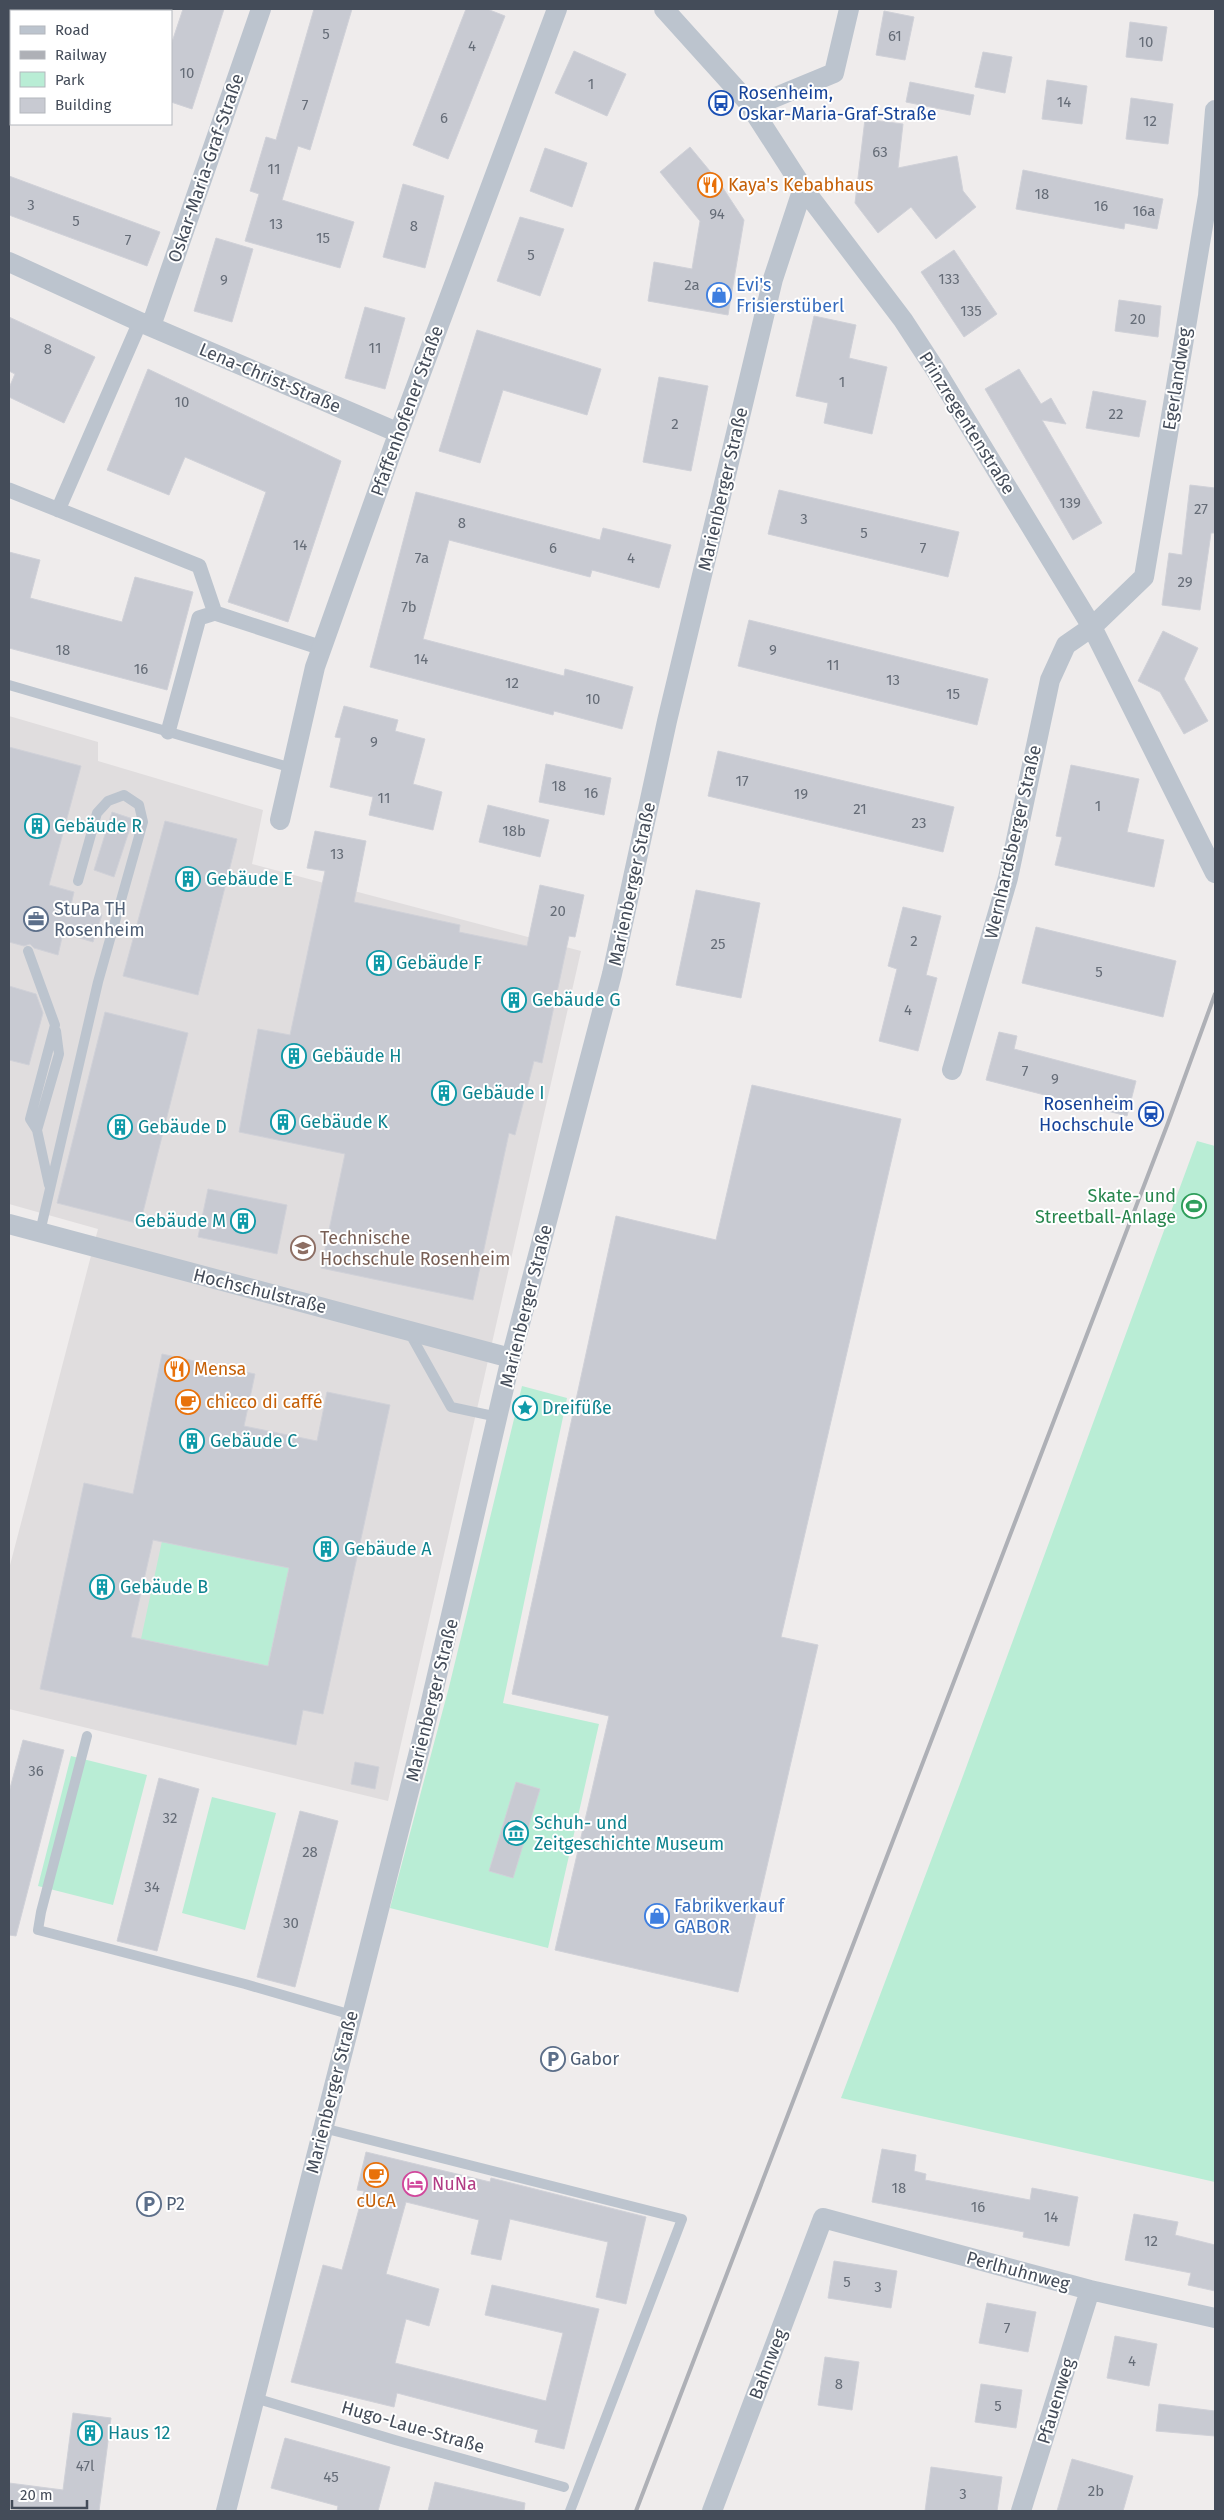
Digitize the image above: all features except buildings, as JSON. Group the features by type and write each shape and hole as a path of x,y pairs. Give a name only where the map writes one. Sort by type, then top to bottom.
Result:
{"street":[{"name":"Oskar-Maria-Graf-Straße","path":"146,324 262,9"},
{"name":"Pfaffenhofener Straße","path":"280,820 315,667 399,433 557,9"},
{"name":"Prinzregentenstraße","path":"664,9 754,111 803,188 903,320 1092,627 1215,873"},
{"path":"754,111 771,99 834,73 849,9"},
{"name":"Egerlandweg","path":"1092,627 1144,577 1208,196 1215,110"},
{"name":"Marienberger Straße","path":"226,2511 421,1744 512,1358 612,974 670,711 773,279 803,188"},
{"name":"Lena-Christ-Straße","path":"9,262 146,324 399,433"},
{"path":"58,510 146,324"},
{"path":"9,490 199,566 216,613"},
{"path":"168,732 199,618 216,613 322,648"},
{"name":"Wernhardsberger Straße","path":"952,1070 1008,878 1050,680 1066,646 1092,627"},
{"name":"Hochschulstraße","path":"9,1224 164,1267 512,1358"},
{"name":"Perlhuhnweg","path":"823,2218 1090,2290 1215,2318"},
{"name":"Bahnweg","path":"712,2511 823,2218"},
{"name":"Pfauenweg","path":"1021,2511 1090,2290"}],"lane":[{"path":"9,685 292,768"},
{"path":"40,1232 98,982 143,822 139,805 124,795 108,801 97,813 78,881"},
{"path":"28,951 55,1025 30,1118 37,1130 50,1189"},
{"path":"407,1329 451,1407 498,1418"},
{"path":"87,1736 38,1930 352,2014"},
{"path":"323,2128 682,2219 570,2511"},
{"name":"Hugo-Laue-Straße","path":"254,2398 564,2487"}],"shaded area":[{"name":"Technische Hochschule Rosenheim","path":"9,716 98,742 98,761 263,810 252,864 581,951 388,1801 9,1709 9,1569 98,1229 9,1204"}],"green space":[{"path":"1197,1141 1215,1146 1215,2182 841,2098 960,1784"},
{"path":"522,1386 567,1398 503,1703 599,1724 548,1948 390,1908 449,1687"},
{"path":"162,1541 289,1568 268,1666 141,1639"},
{"path":"71,1756 147,1775 113,1905 38,1886"},
{"path":"212,1797 276,1813 245,1930 182,1913"}],"railway":[{"path":"636,2511 1168,1123 1215,994"}],"place":[{"name":"Rosenheim, Oskar-Maria-Graf-Straße","path":"721,103"},
{"name":"Kaya's Kebabhaus","path":"710,185"},
{"name":"Evi's Frisierstüberl","path":"719,295"},
{"name":"Gebäude R","path":"37,826"},
{"name":"Gebäude E","path":"188,879"},
{"name":"StuPa TH Rosenheim","path":"36,919"},
{"name":"Gebäude F","path":"379,963"},
{"name":"Gebäude G","path":"514,1000"},
{"name":"Gebäude H","path":"294,1056"},
{"name":"Gebäude I","path":"444,1093"},
{"name":"Rosenheim Hochschule","path":"1151,1114"},
{"name":"Gebäude K","path":"283,1122"},
{"name":"Gebäude D","path":"120,1127"},
{"name":"Skate- und Streetball-Anlage","path":"1194,1206"},
{"name":"Gebäude M","path":"243,1221"},
{"name":"Technische Hochschule Rosenheim","path":"303,1248"},
{"name":"Mensa","path":"177,1369"},
{"name":"chicco di caffé","path":"188,1402"},
{"name":"Dreifüße","path":"525,1408"},
{"name":"Gebäude C","path":"192,1441"},
{"name":"Gebäude A","path":"326,1549"},
{"name":"Gebäude B","path":"102,1587"},
{"name":"Schuh- und Zeitgeschichte Museum","path":"516,1833"},
{"name":"Fabrikverkauf GABOR","path":"657,1916"},
{"name":"Gabor","path":"553,2059"},
{"name":"cUcA","path":"376,2175"},
{"name":"NuNa","path":"415,2184"},
{"name":"P2","path":"149,2204"},
{"name":"Haus 12","path":"90,2433"}]}
